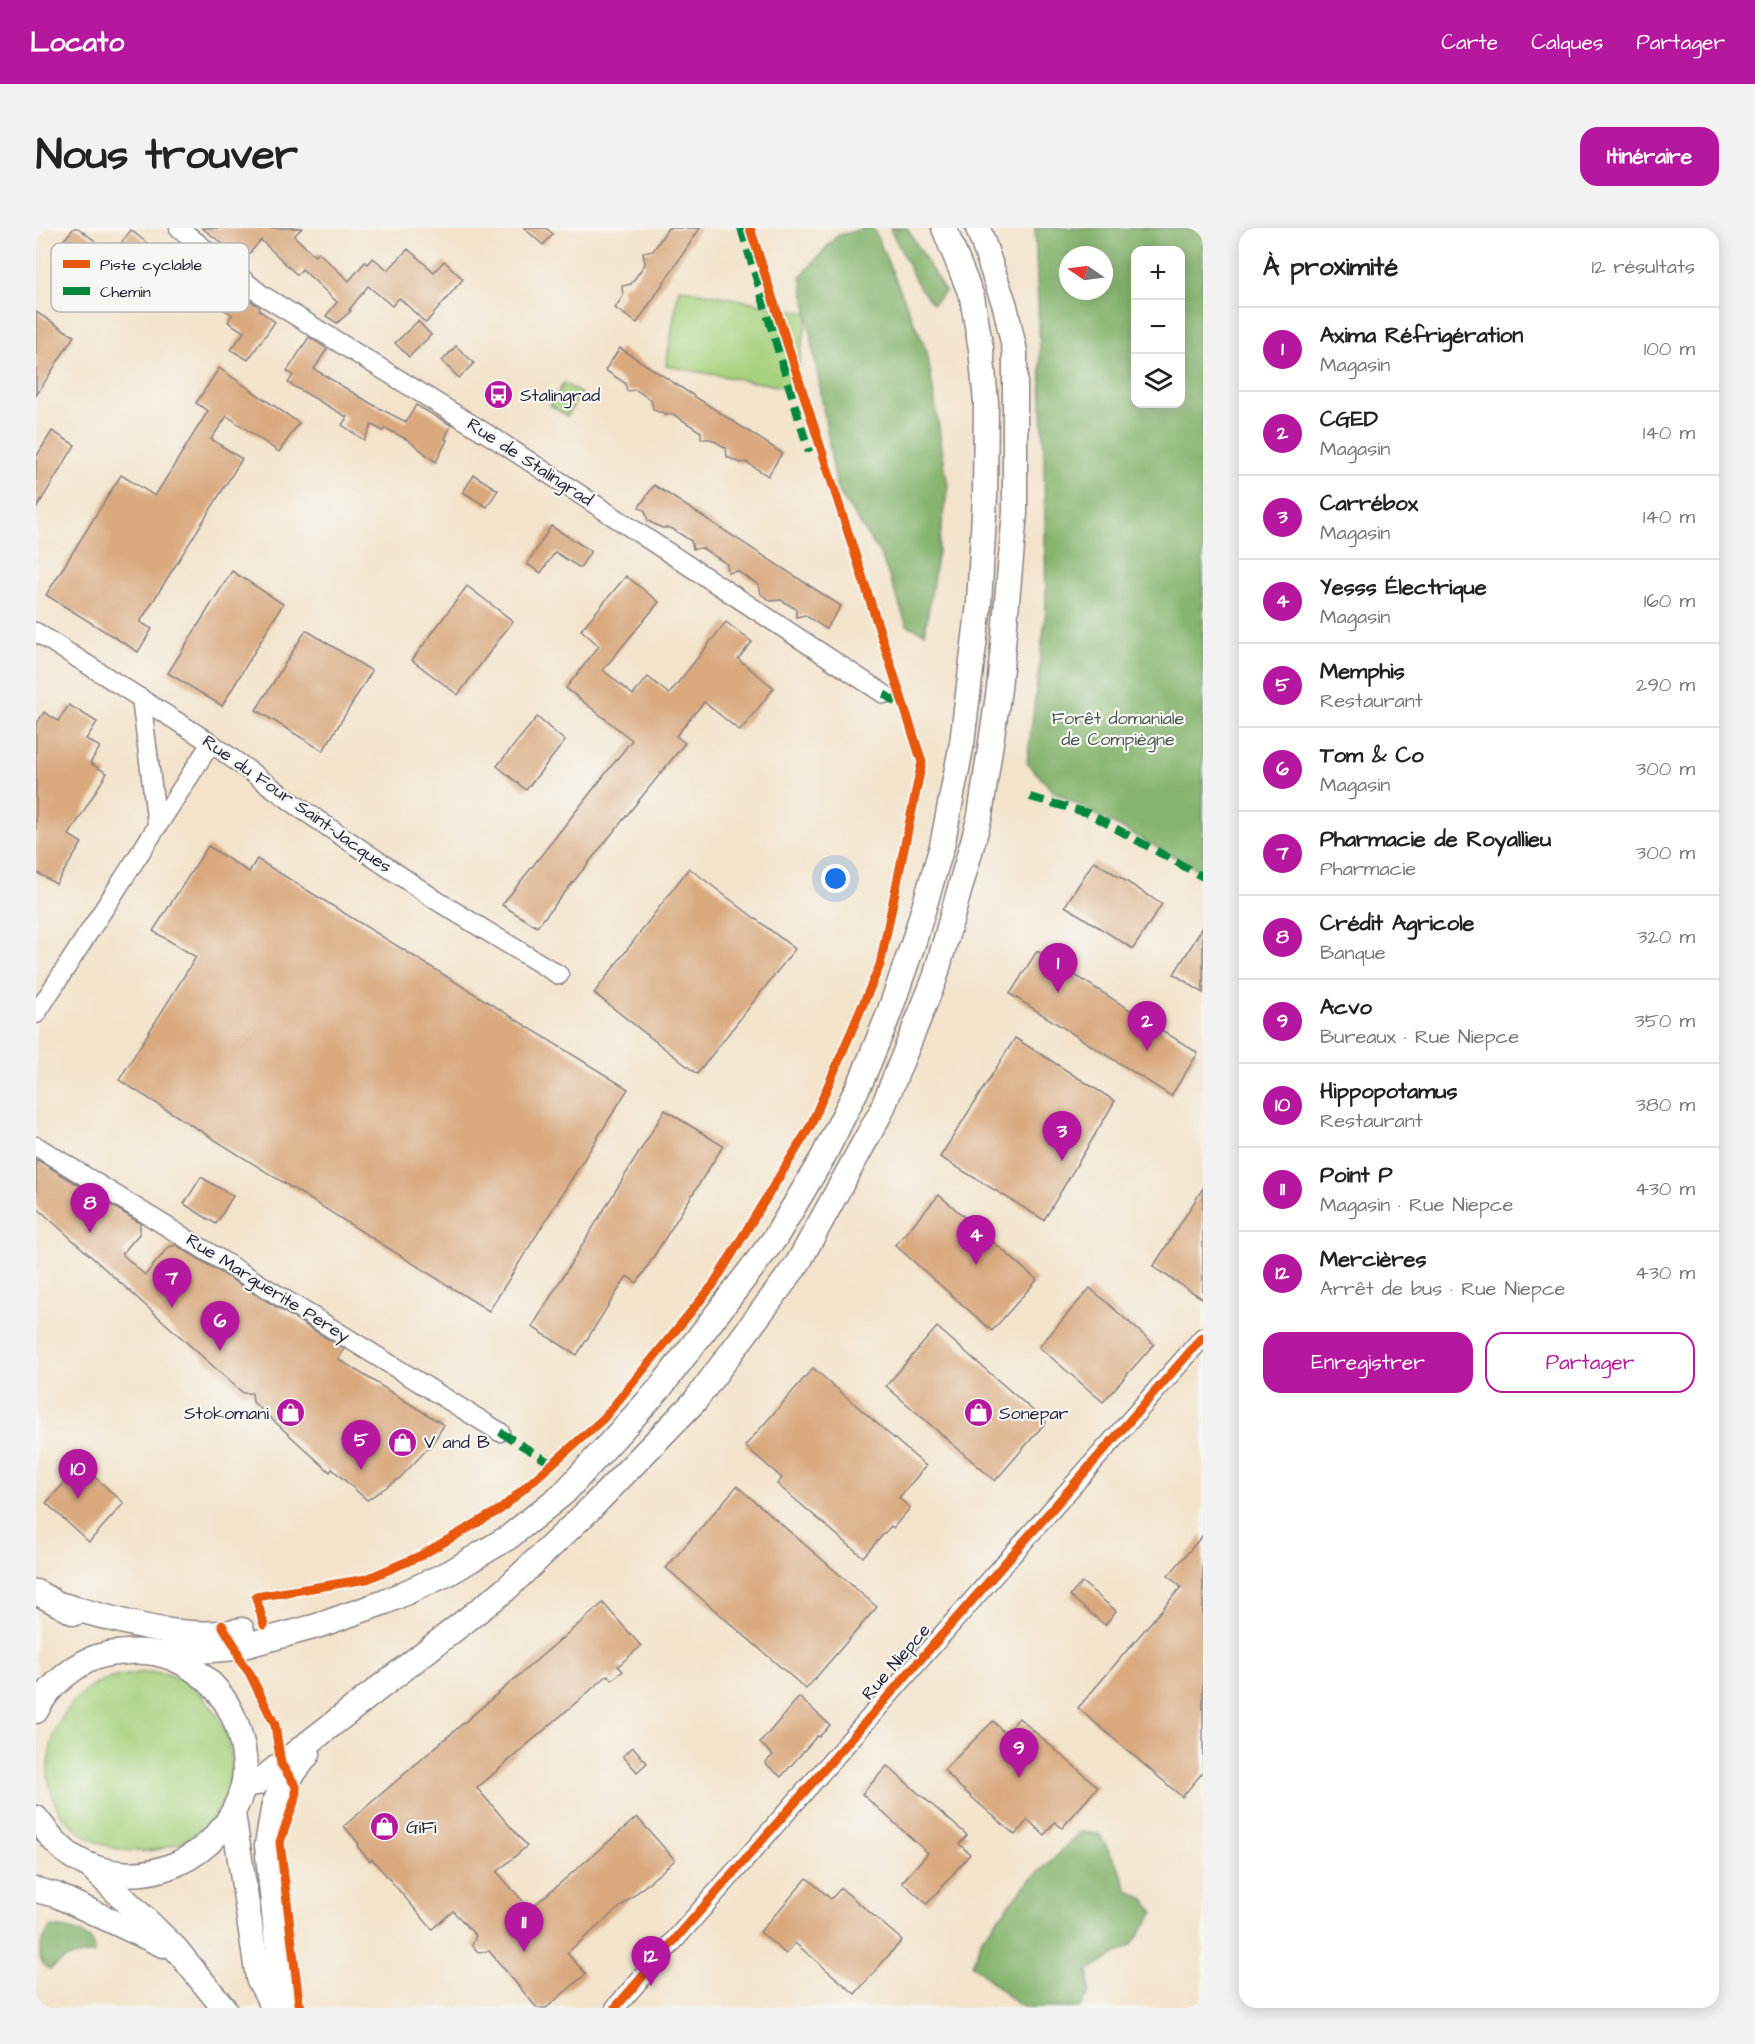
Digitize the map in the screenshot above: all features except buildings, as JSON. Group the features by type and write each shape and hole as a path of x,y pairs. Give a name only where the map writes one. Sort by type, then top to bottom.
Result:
{"main road":[{"path":"36,1711 41,1700 68,1672 102,1655 236,1648 317,1626 385,1602 449,1573 509,1537 564,1493 660,1388 775,1238 823,1157 862,1079 914,941 942,846 962,743 979,604 985,496 986,402 981,349 972,297 944,228"},
{"path":"244,1785 257,1783 506,1590 591,1508 695,1401 798,1263 881,1112 935,978 980,816 999,689 1015,513 1015,352 1005,306 978,228"},
{"path":"63,1605 125,1623 187,1634 228,1633 276,1623 338,1605 406,1580 545,1508"},
{"path":"36,1592 63,1605 90,1623 151,1653 192,1667 216,1688 234,1716 243,1747 244,1785 233,1813 213,1840 187,1861 155,1872 122,1874 89,1865 59,1847 36,1818"},
{"path":"291,2008 281,1981 267,1845 274,1804 282,1788 323,1732"},
{"path":"233,1813 258,1978 274,2008"},
{"path":"36,1852 59,1847"},
{"path":"89,1865 176,1949 224,2008"},
{"path":"36,1890 57,1895 155,1942 176,1949"}],"street":[{"name":"Rue de Stalingrad","path":"179,228 198,243"},
{"name":"Rue de Stalingrad","path":"249,285 262,295 497,440 884,694"},
{"name":"Rue du Four Saint-Jacques","path":"36,632 211,743 303,810 439,902 559,975"},
{"path":"141,698 157,825"},
{"path":"37,1009 211,743"},
{"name":"Rue Marguerite Perey","path":"36,1146 500,1432"},
{"name":"Rue Niepce","path":"615,2008 1203,1337"}],"green space":[{"path":"873,228 927,352 948,486 925,633 907,625 881,555 837,490 801,276 837,236"},
{"path":"890,228 907,228 945,292 933,304 919,287"},
{"name":"Forêt domaniale de Compiègne","path":"1035,228 1203,228 1203,872 1054,792 1027,763 1046,611 1044,457"},
{"path":"679,288 808,313 794,389 666,366"},
{"path":"564,383 581,394 567,416 550,405"},
{"path":"148,1672 164,1673 176,1677 200,1694 218,1717 228,1742 231,1767 226,1792 215,1814 198,1832 175,1845 146,1851 120,1850 104,1846 89,1838 61,1814 52,1795 48,1762 56,1730 64,1715 87,1690 108,1679"},
{"path":"1080,1832 1099,1834 1121,1872 1127,1890 1143,1898 1154,1912 1131,1946 1089,1970 1089,1994 1079,2008 1026,2008 1017,2004 972,1965 982,1938 1026,1885"},
{"path":"51,1927 72,1930 86,1936 94,1946 94,1953 67,1958 50,1969 42,1962 40,1954 44,1939"}],"marked path":[{"path":"741,228 809,452"},
{"path":"884,694 904,708"},
{"path":"1030,797 1088,813 1203,877"},
{"path":"500,1432 552,1464"}],"cycle path":[{"path":"264,1625 256,1597 367,1579 420,1556 501,1509 603,1419 713,1285 811,1125 880,965 922,762 750,228"},
{"path":"615,2008 1203,1337"},
{"path":"222,1625 236,1648 241,1662 249,1672 275,1725 281,1764 296,1786 296,1796 280,1842 299,2003 302,2008"}],"place":[{"name":"Stalingrad","path":"499,395"},
{"name":"Axima Réfrigération","path":"1058,993"},
{"name":"CGED","path":"1147,1051"},
{"name":"Carrébox","path":"1062,1161"},
{"name":"Crédit Agricole","path":"90,1233"},
{"name":"Yesss Électrique","path":"976,1265"},
{"name":"Pharmacie de Royallieu","path":"172,1308"},
{"name":"Tom & Co","path":"220,1351"},
{"name":"Stokomani","path":"290,1413"},
{"name":"Sonepar","path":"978,1413"},
{"name":"V and B","path":"403,1442"},
{"name":"Memphis","path":"361,1470"},
{"name":"Hippopotamus","path":"78,1499"},
{"name":"Acvo","path":"1019,1778"},
{"name":"GiFi","path":"385,1827"},
{"name":"Point P","path":"524,1952"},
{"name":"Mercières","path":"651,1986"}]}
